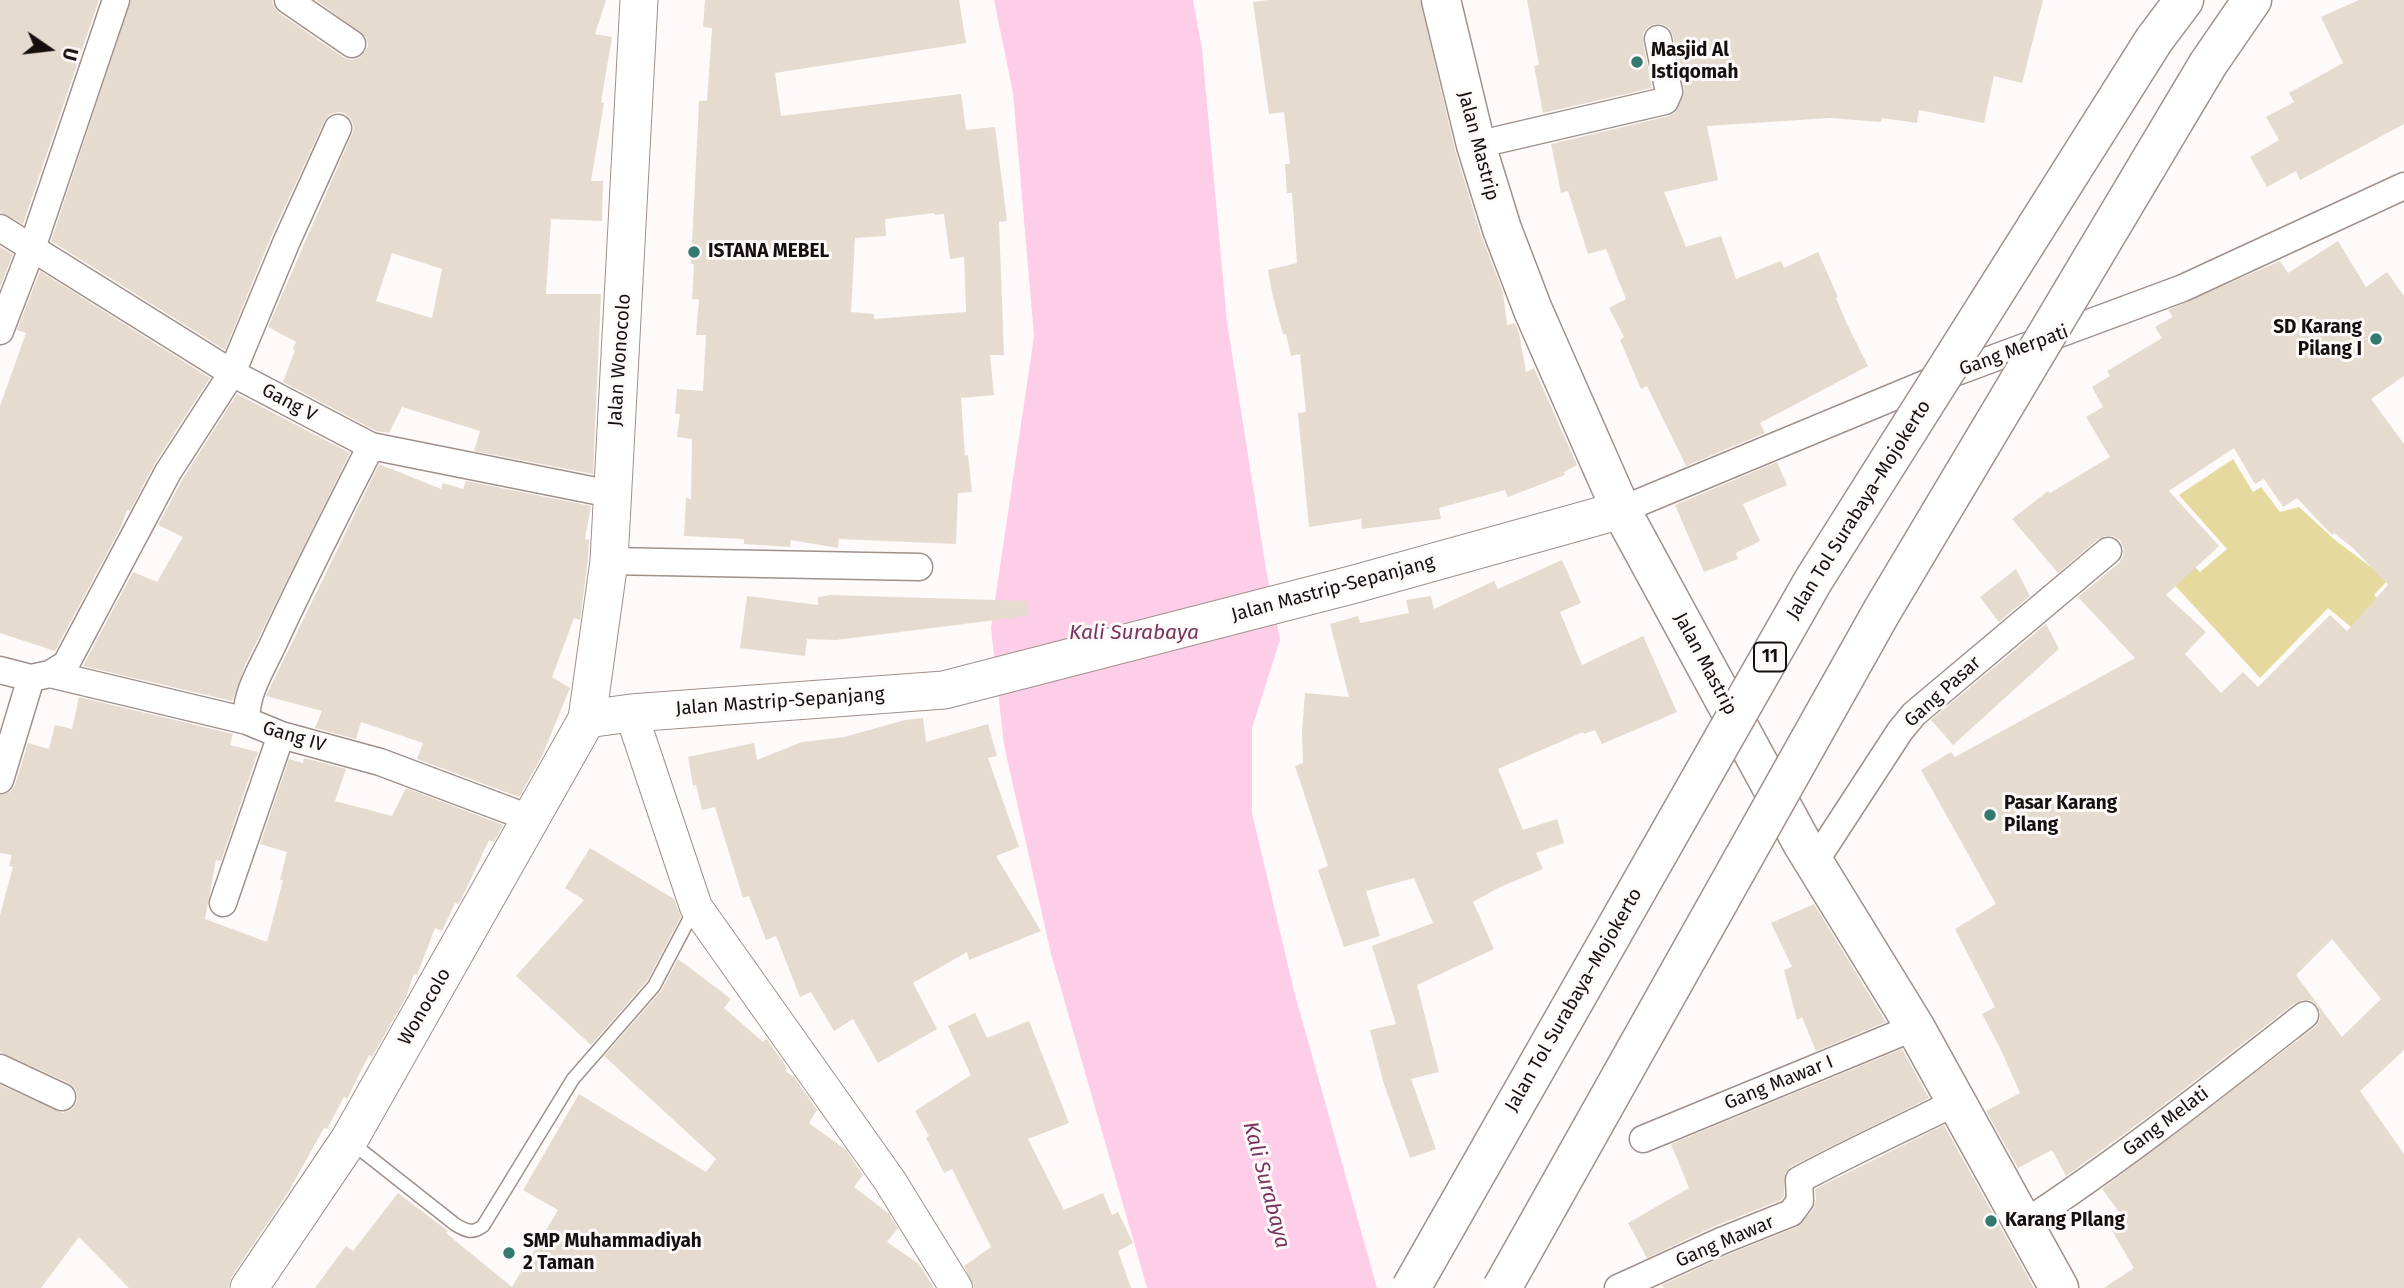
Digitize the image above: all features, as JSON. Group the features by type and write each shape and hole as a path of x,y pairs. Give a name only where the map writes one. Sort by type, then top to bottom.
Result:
{"main road":[{"name":"Jalan Wonocolo","path":"587,719 609,561 639,0"},
{"name":"Jalan Mastrip","path":"1441,0 1476,145 1502,229 1533,310 1621,510 1814,863 1915,1027 2059,1288"},
{"name":"Jalan Tol Surabaya–Mojokerto","path":"1411,1288 1813,581 2154,40 2184,0"},
{"path":"1502,1288 1881,611 2208,64 2252,0"},
{"name":"Jalan Mastrip-Sepanjang","path":"587,719 631,713 944,690 1355,584 1621,510"},
{"name":"Wonocolo","path":"249,1288 349,1140 587,719"}],"street":[{"path":"0,331 32,248 116,0"},
{"path":"288,0 352,44"},
{"path":"1476,145 1665,101 1669,92 1658,39"},
{"path":"0,780 41,676 66,664 168,472 232,373 338,128"},
{"name":"Gang Merpati","path":"1621,510 1927,383 2183,288 2404,186"},
{"name":"Gang V","path":"0,228 232,373 371,446 611,494"},
{"path":"247,721 246,707 254,686 304,575 371,446"},
{"name":"Gang Pasar","path":"1814,863 1914,713 2108,551"},
{"path":"609,561 919,567"},
{"name":"Gang IV","path":"0,670 41,676 247,721 281,735 380,762 532,819"},
{"path":"631,713 696,907 890,1181 956,1288"},
{"path":"223,903 281,735"},
{"name":"Gang Melati","path":"2023,1224 2164,1125 2305,1015"},
{"name":"Gang Mawar I","path":"1643,1139 1915,1027"},
{"path":"0,1068 62,1097"},
{"name":"Gang Mawar","path":"1618,1288 1721,1241 1791,1213 1800,1201 1799,1180 1956,1102"}],"lane":[{"path":"349,1140 456,1225 468,1232 476,1231 483,1226 573,1079 654,986 696,907"}],"shaded area":[{"path":"2233,459 2253,492 2261,487 2280,512 2299,507 2335,540 2388,580 2374,595 2392,612 2404,671 2328,608 2260,678 2158,567 2176,549 2200,572 2227,549 2179,495"}],"water":[{"name":"Kali Surabaya","path":"994,0 1193,0 1202,49 1227,322 1266,569 1280,640 1252,728 1252,813 1294,991 1377,1288 1147,1288 1051,954 1004,745 991,628 1034,336 1013,93"}],"building":[{"path":"0,0 99,0 23,224 0,212"},
{"path":"131,0 272,0 279,13 351,60 359,58 365,52 368,45 366,37 316,0 606,0 595,34 612,37 591,181 603,181 602,221 551,219 546,294 601,294 593,474 474,451 480,431 402,407 389,433 376,431 283,382 296,342 268,327 352,134 354,127 351,119 344,113 329,115 324,122 271,237 225,350 51,241","holes":["392,253 442,269 432,318 376,301"]},
{"path":"705,0 959,0 966,43 775,73 781,116 961,94 966,130 995,127 1007,221 999,222 1004,355 990,355 994,395 961,398 965,456 968,455 972,492 958,493 956,544 839,539 838,548 791,540 790,547 744,544 744,539 684,536 686,498 691,499 692,439 677,437 680,414 675,414 677,389 703,391 706,335 696,335 699,299 692,299 694,264 691,264 699,101 707,101 712,28 703,27","holes":["944,214 950,259 964,257 966,312 874,319 874,314 851,312 855,238 886,236 885,219"]},
{"path":"1420,0 1455,150 1481,235 1503,292 1507,325 1515,323 1526,372 1534,368 1577,465 1564,472 1565,475 1508,497 1505,490 1439,508 1441,519 1362,529 1361,519 1309,527 1298,413 1306,412 1300,354 1291,356 1273,297 1268,270 1297,263 1292,193 1287,193 1285,164 1290,164 1284,112 1269,114 1253,2"},
{"path":"1527,0 2043,0 2022,83 1994,76 1984,123 1919,110 1917,123 1882,118 1881,122 1830,118 1707,126 1718,180 1664,192 1686,247 1721,236 1736,279 1781,261 1784,268 1818,252 1847,324 1868,366 1760,423 1765,433 1686,466 1647,386 1641,389 1620,340 1624,337 1609,308 1626,299 1606,249 1588,254 1568,191 1561,193 1551,144 1675,113 1684,90 1673,36 1669,28 1662,24 1654,24 1643,33 1652,88 1543,113 1534,66 1539,65"},
{"path":"2359,0 2404,0 2404,124 2300,180 2296,171 2267,187 2250,157 2279,140 2266,117 2294,102 2289,93 2343,63 2321,17"},
{"path":"2338,241 2366,287 2387,272 2404,296 2404,376 2371,399 2404,444 2404,1050 2360,1091 2404,1154 2404,1288 2104,1288 2134,1268 2108,1224 2122,1216 2102,1189 2315,1027 2320,1020 2320,1012 2317,1005 2310,1000 2295,1003 2157,1110 2066,1176 2052,1150 2018,1168 1986,1111 2020,1093 1982,1014 1995,1007 1955,929 1996,904 1921,770 1951,752 1955,757 2135,658 2078,597 2119,563 2124,549 2120,540 2113,536 2098,539 2058,573 2012,519 2048,491 2050,493 2110,457 2086,417 2103,407 2092,387 2110,376 2107,371 2162,338 2155,327 2173,317 2168,310 2280,261 2288,273","holes":["2234,448 2255,484 2264,479 2283,507 2297,498 2332,535 2334,533 2353,548 2388,585 2347,631 2330,615 2258,687 2243,672 2221,693 2185,654 2206,632 2166,595 2219,546 2169,491","2332,939 2381,999 2342,1037 2296,975"]},
{"path":"0,247 13,254 0,287"},
{"path":"40,271 210,378 155,463 130,511 127,510 121,527 55,651 0,633 0,406 26,333 17,330"},
{"path":"237,394 350,453 246,663 232,701 83,666 133,572 157,582 183,537 158,525 182,480"},
{"path":"1777,462 1787,485 1743,504 1760,541 1736,553 1738,559 1704,572 1675,505"},
{"path":"379,464 441,489 443,483 463,489 466,481 591,506 585,539 589,540 588,559 580,620 574,618 552,677 570,688 542,756 519,797 417,759 423,743 361,722 356,739 315,728 322,711 266,696"},
{"path":"1562,560 1581,603 1560,612 1582,665 1643,636 1677,712 1602,744 1595,730 1584,734 1583,732 1498,769 1523,830 1557,819 1564,843 1536,853 1543,869 1473,902 1494,949 1417,985 1439,1072 1411,1079 1436,1149 1410,1158 1383,1081 1370,1030 1396,1024 1372,946 1433,923 1414,878 1366,891 1380,936 1344,947 1318,870 1328,866 1295,766 1303,763 1305,693 1349,697 1330,624 1358,616 1360,623 1409,613 1406,600 1431,596 1434,609 1494,581 1498,589"},
{"path":"2016,569 2030,596 1999,622 1980,597"},
{"path":"831,595 1027,601 1028,616 836,640 807,639 805,656 740,648 747,596 818,605 818,597"},
{"path":"2046,624 2059,649 1953,745 1931,720"},
{"path":"79,697 233,734 230,745 258,752 221,861 216,860 205,919 267,942 283,880 280,880 287,852 260,844 289,759 303,763 304,758 346,769 335,801 392,816 406,788 503,825 494,842 489,840 462,898 458,904 455,903 442,931 435,928 417,975 414,974 406,997 372,1057 369,1055 347,1099 344,1097 327,1129 324,1128 289,1191 232,1276 228,1288 129,1288 79,1237 41,1288 0,1288 0,1085 63,1113 72,1109 78,1096 69,1083 0,1052 0,915 13,867 9,866 12,855 0,853 0,795 10,792 15,785 28,743 49,749 55,725 72,729"},
{"path":"923,718 926,742 988,724 997,756 988,758 1019,847 996,856 1041,931 969,960 967,952 913,983 937,1029 878,1063 853,1019 834,1031 811,992 800,997 776,936 766,940 749,896 743,898 715,807 702,810 696,785 693,786 688,757 754,743 757,760 802,742 844,737 905,720"},
{"path":"590,848 674,899 681,917 647,981 591,1045 516,976 584,900 565,888"},
{"path":"1814,904 1886,1022 1816,1051 1802,1017 1797,1020 1784,970 1792,967 1771,923"},
{"path":"678,959 731,999 724,1008 763,1042 766,1038 787,1068 785,1071 794,1077 817,1110 809,1123 846,1150 863,1175 854,1187 888,1213 898,1228 887,1242 919,1264 934,1288 315,1288 346,1246 353,1251 398,1193 448,1231 446,1233 512,1287 558,1210 523,1190 579,1094 706,1172 716,1159 604,1056 661,991"},
{"path":"975,1013 987,1038 1029,1021 1069,1123 1028,1139 1064,1210 1103,1193 1112,1215 1118,1212 1133,1243 1118,1251 1131,1288 974,1288 964,1266 991,1247 952,1169 944,1173 915,1111 971,1075 948,1026"},
{"path":"1902,1049 1929,1098 1792,1166 1785,1173 1784,1196 1781,1200 1715,1226 1647,1258 1628,1223 1689,1188 1671,1144"},
{"path":"1944,1125 2034,1288 1664,1288 1662,1285 1797,1227 1813,1210 1815,1189"}],"place":[{"name":"Masjid Al Istiqomah","path":"1637,62"},
{"name":"ISTANA MEBEL","path":"694,252"},
{"name":"SD Karang Pilang I","path":"2376,339"},
{"name":"Pasar Karang Pilang","path":"1990,815"},
{"name":"Karang PIlang","path":"1991,1221"},
{"name":"SMP Muhammadiyah 2 Taman","path":"509,1253"}]}
